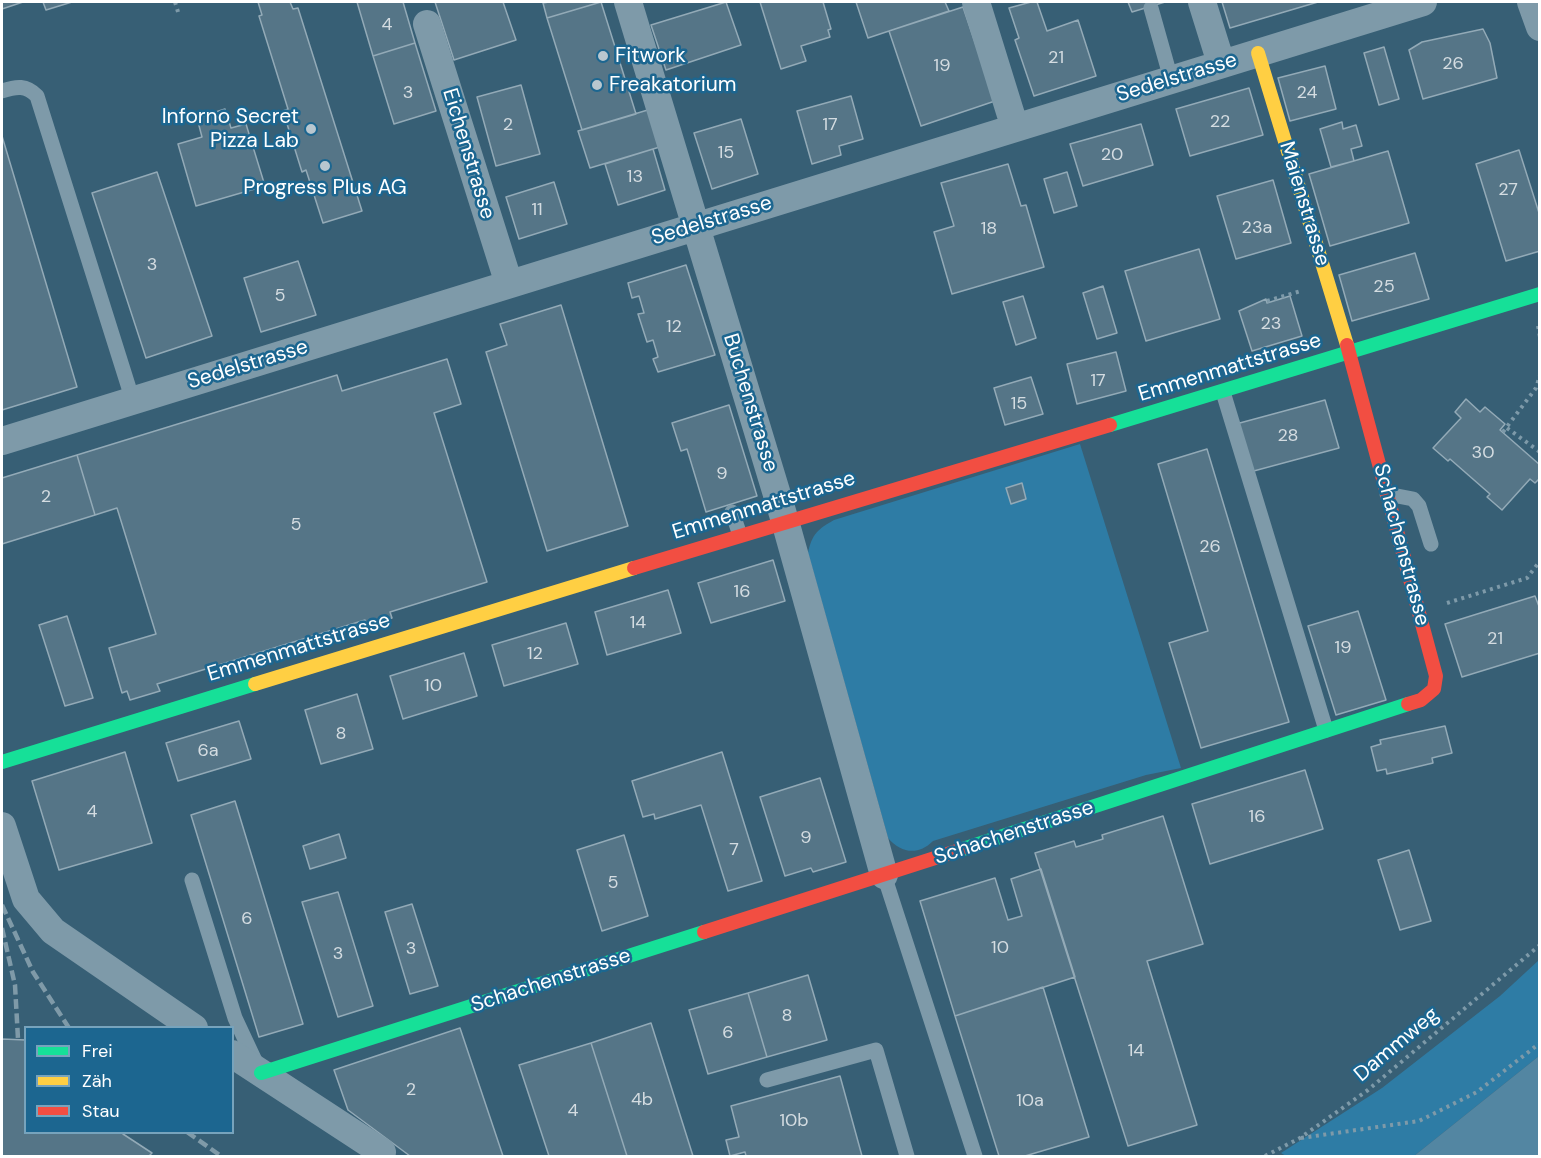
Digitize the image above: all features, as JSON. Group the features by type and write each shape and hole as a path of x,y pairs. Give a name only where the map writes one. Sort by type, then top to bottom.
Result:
{"street":[{"name":"Buchenstrasse","path":"628,2 698,226 785,521 885,876"},
{"path":"976,2 1015,128"},
{"path":"1202,2 1221,63"},
{"name":"Sedelstrasse","path":"2,441 1423,2"},
{"path":"1531,2 1539,27"},
{"name":"Eichenstrasse","path":"427,24 509,284"},
{"name":"Maienstrasse","path":"1258,53 1350,354"},
{"name":"Emmenmattstrasse","path":"2,762 785,521 1350,354 1539,294"},
{"name":"Schachenstrasse","path":"261,1073 885,876 1421,699 1434,689 1436,676 1350,354"},
{"path":"2,826 26,899 53,931 191,1026"},
{"path":"234,1055 382,1152"}],"lane":[{"path":"1151,9 1171,79"},
{"path":"2,91 16,86 29,88 37,96 133,400"},
{"path":"1222,392 1326,730"},
{"path":"1387,494 1413,499 1419,507 1431,544"},
{"path":"732,512 740,535"},
{"path":"885,876 975,1156"},
{"path":"192,880 235,1018 261,1073"},
{"path":"767,1080 876,1050 907,1156"}],"path":[{"path":"175,2 178,12"},
{"path":"1503,432 1536,388 1539,375"},
{"path":"1507,428 1539,452"},
{"path":"1438,606 1527,578 1539,561"},
{"name":"Dammweg","path":"1264,1156 1300,1138 1368,1090 1539,945"},
{"path":"1300,1138 1419,1120 1477,1092 1539,1043"}],"shaded area":[{"path":"1080,444 1181,768 1146,775 933,841 916,851 898,847 888,838 808,553 812,541 820,529 834,520"},
{"path":"1539,960 1539,1056 1414,1156 1286,1156 1281,1153 1382,1088 1500,996"},
{"path":"1539,1056 1539,1156 1414,1156"}],"building":[{"path":"2,2 23,2 2,9"},
{"path":"43,2 72,2 46,10"},
{"path":"258,2 290,2 293,9 298,8 362,211 323,223 306,170 302,172 283,111 288,109 259,16 262,15"},
{"path":"357,2 403,2 415,43 373,56"},
{"path":"435,2 503,2 516,40 454,60"},
{"path":"601,2 547,18 543,3"},
{"name":"Freakatorium","path":"601,2 636,114 582,130 547,18"},
{"path":"726,2 741,45 666,70 651,25"},
{"path":"760,2 823,2 831,29 828,30 830,37 801,46 806,61 781,69"},
{"path":"856,2 945,2 949,11 868,38"},
{"path":"1037,2 1047,31 1078,20 1096,76 1034,96 1015,40 1019,38 1009,8"},
{"path":"1128,2 1165,2 1132,12"},
{"path":"1222,2 1318,2 1230,28"},
{"path":"963,7 995,101 921,126 889,31"},
{"path":"1483,29 1490,43 1497,78 1423,99 1409,50 1422,42"},
{"path":"415,43 436,111 394,124 373,56"},
{"path":"1384,47 1399,99 1379,105 1364,53"},
{"path":"1325,66 1336,109 1290,121 1278,78"},
{"path":"521,85 540,154 496,166 477,97"},
{"path":"1249,88 1263,135 1190,156 1176,109"},
{"path":"851,96 863,139 839,146 841,155 812,164 797,111"},
{"path":"225,109 231,128 246,124 265,186 196,206 178,144 202,137 197,118"},
{"path":"651,109 663,146 590,168 578,131"},
{"path":"741,119 758,174 712,189 694,133"},
{"path":"1342,122 1343,129 1356,125 1362,146 1351,149 1354,161 1331,167 1320,129"},
{"path":"1141,124 1153,165 1083,186 1070,144"},
{"path":"2,136 77,387 2,410"},
{"path":"653,149 665,190 618,205 605,164"},
{"path":"1519,150 1540,216 1540,251 1506,261 1476,164"},
{"path":"1388,151 1409,223 1330,246 1309,174"},
{"path":"1008,164 1021,206 1026,205 1044,267 952,294 934,232 954,226 941,183"},
{"path":"157,172 212,336 146,358 92,193"},
{"path":"1067,172 1077,206 1054,213 1044,179"},
{"path":"1273,180 1291,243 1236,259 1217,196"},
{"path":"554,182 567,224 519,239 506,197"},
{"path":"1199,249 1220,319 1146,341 1125,271"},
{"path":"1415,253 1429,299 1352,321 1339,275"},
{"path":"298,261 316,315 261,332 244,278"},
{"path":"686,265 715,355 658,372 653,359 658,357 653,340 647,342 638,314 644,313 639,296 632,298 628,283"},
{"path":"1103,286 1117,333 1097,339 1083,293"},
{"path":"1023,296 1036,338 1016,345 1003,302"},
{"path":"1290,296 1302,336 1252,351 1239,311 1266,299 1267,303"},
{"path":"561,305 628,526 547,551 486,352 507,345 500,324"},
{"path":"1116,352 1126,391 1077,404 1067,364"},
{"path":"447,359 461,404 434,413 487,582 390,612 392,618 367,626 365,620 157,684 160,691 130,700 127,691 122,693 109,648 156,634 117,508 95,515 77,455 337,375 342,391"},
{"path":"1031,377 1043,414 1005,425 994,388"},
{"path":"1466,399 1480,412 1485,407 1505,424 1500,430 1540,465 1540,478 1535,483 1530,479 1502,510 1487,497 1490,494 1450,459 1448,461 1433,448 1461,418 1455,412"},
{"path":"1325,400 1339,448 1250,472 1236,424"},
{"path":"729,405 757,496 706,512 687,449 681,451 672,423"},
{"path":"1207,449 1289,722 1201,748 1169,643 1208,631 1158,464"},
{"path":"77,455 95,515 2,544 2,478"},
{"path":"1022,483 1026,499 1011,504 1006,488"},
{"path":"773,560 785,601 711,623 698,583"},
{"path":"668,590 681,633 607,655 595,612"},
{"path":"1535,596 1540,609 1540,653 1462,677 1445,624"},
{"path":"1358,611 1386,700 1336,715 1308,626"},
{"path":"67,616 93,698 65,706 39,625"},
{"path":"566,623 578,664 504,686 492,645"},
{"path":"464,653 477,696 403,719 390,676"},
{"path":"357,694 373,749 321,764 305,710"},
{"path":"239,721 251,759 178,781 166,743"},
{"path":"1445,726 1452,753 1432,758 1433,763 1387,774 1386,769 1377,771 1371,747 1381,744 1380,740"},
{"path":"125,752 152,843 59,870 32,781"},
{"path":"722,752 762,881 728,891 701,805 655,819 654,814 643,817 632,781"},
{"path":"1305,770 1323,829 1210,864 1192,804"},
{"path":"820,778 846,862 813,872 811,868 785,876 760,797"},
{"path":"235,801 303,1024 259,1037 191,815"},
{"path":"1163,816 1203,944 1147,961 1197,1125 1128,1146 1035,853 1074,841 1076,847 1103,839 1102,835"},
{"path":"339,834 346,858 310,869 303,846"},
{"path":"624,835 648,916 602,931 577,850"},
{"path":"1409,850 1431,921 1400,930 1378,860"},
{"path":"1041,869 1075,977 955,1016 920,901 995,878 1008,920 1022,916 1011,879"},
{"path":"338,892 373,1006 338,1017 302,902"},
{"path":"412,904 438,986 410,994 385,912"},
{"path":"808,975 827,1040 767,1057 748,993"},
{"path":"1043,987 1089,1137 1025,1156 999,1156 955,1016"},
{"path":"748,993 767,1057 708,1074 689,1010"},
{"path":"651,1023 693,1156 627,1156 591,1043"},
{"path":"460,1028 503,1156 410,1156 348,1110 334,1070"},
{"path":"2,1039 24,1040 24,1134 123,1134 152,1153 149,1156 2,1156"},
{"path":"591,1043 627,1156 549,1156 519,1065"},
{"path":"840,1076 862,1156 746,1156 745,1152 730,1156 726,1140 739,1137 731,1106"}],"railway":[{"path":"2,905 33,972 68,1026"},
{"path":"2,928 15,985 18,1039"},
{"path":"190,1134 221,1156"}],"traffic: fast":[{"path":"1110,425 1540,294"},
{"path":"2,762 255,684"},
{"path":"960,850 1408,704"},
{"path":"261,1073 704,932"}],"traffic: slow":[{"path":"1258,53 1347,345"},
{"path":"255,684 634,568"}],"traffic: jam":[{"path":"1347,345 1436,676 1434,689 1421,700 1408,704"},
{"path":"634,568 1110,425"},
{"path":"704,932 960,850"}],"place":[{"name":"Fitwork","path":"603,56"},
{"name":"Freakatorium","path":"597,85"},
{"name":"Inforno Secret Pizza Lab","path":"311,129"},
{"name":"Progress Plus AG","path":"325,166"}]}
